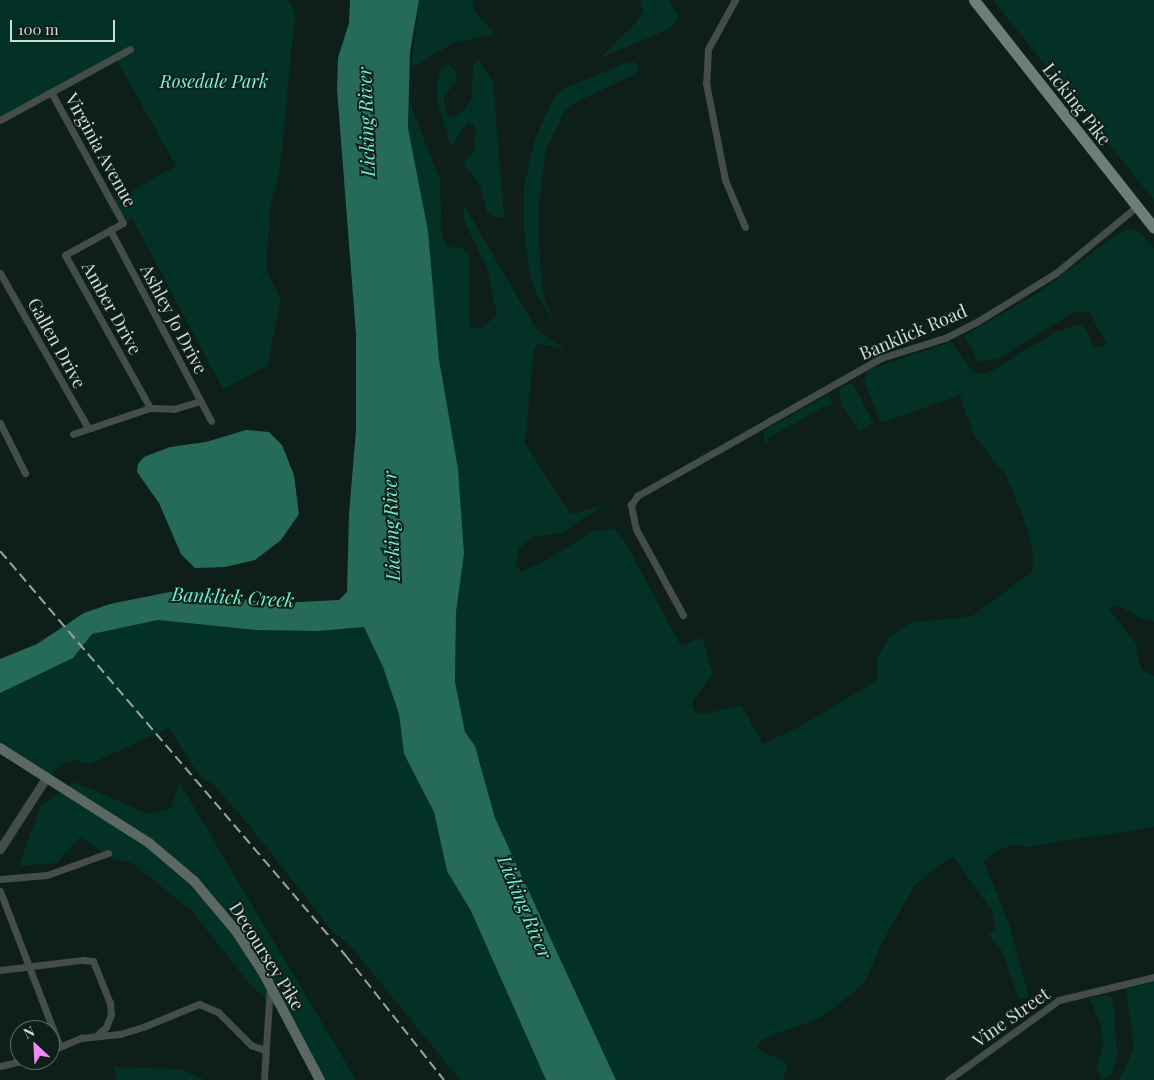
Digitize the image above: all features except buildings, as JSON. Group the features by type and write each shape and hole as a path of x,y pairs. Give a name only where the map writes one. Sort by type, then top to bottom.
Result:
{"main road":[{"name":"Licking Pike","path":"974,0 1154,228"},
{"name":"Decoursey Pike","path":"0,748 149,843 194,881 236,931 270,984 320,1080"}],"street":[{"path":"735,0 708,49 706,83 725,180 745,227"},
{"path":"0,120 130,49"},
{"name":"Virginia Avenue","path":"52,92 123,223"},
{"name":"Banklick Road","path":"683,615 636,529 631,512 632,501 662,480 881,358 945,338 975,323 1056,273 1136,207"},
{"name":"Amber Drive","path":"123,223 65,255 150,408"},
{"name":"Ashley Jo Drive","path":"110,230 211,421"},
{"name":"Gallen Drive","path":"0,273 88,428"},
{"path":"73,434 150,408 174,409 201,401"},
{"path":"0,423 25,473"},
{"path":"0,849 46,778"},
{"path":"0,879 47,875 108,854"},
{"path":"0,891 49,1020"},
{"path":"0,970 29,969 82,960 96,964 111,1014 106,1026 97,1035"},
{"name":"Vine Street","path":"948,1080 1059,1000 1154,978"},
{"path":"264,1080 270,984"},
{"path":"60,1045 97,1035 120,1034 198,1004 218,1012 251,1045 265,1050"}],"green space":[{"name":"Rosedale Park","path":"0,0 288,0 295,13 280,170 270,210 266,270 281,300 267,366 223,389 132,218 123,223 112,202 176,166 115,57 0,120"},
{"path":"419,0 474,0 472,8 495,34 453,43 411,68"},
{"path":"641,0 669,0 679,18 669,29 600,58 635,24 643,11"},
{"path":"993,0 1154,0 1154,200 1087,117"},
{"path":"478,59 493,82 504,217 495,217 487,213 480,184 465,167 464,161 474,151 476,133 473,124 467,123 451,147 439,107 436,87 441,69 448,64 455,70 456,81 444,97 445,113 451,118 464,111 472,99 473,64"},
{"path":"636,62 639,70 632,76 572,104 563,114 546,150 538,210 540,263 543,296 555,322 536,293 530,276 524,232 524,187 535,139 554,97 563,89 626,63"},
{"path":"410,103 440,180 442,236 447,247 463,248 470,256 470,328 484,327 497,314 487,268 464,220 464,205 535,327 547,338 567,349 539,344 534,347 525,443 569,512 572,514 604,505 561,533 533,537 519,548 516,564 520,572 545,561 593,531 613,529 624,540 681,646 702,638 713,674 692,702 694,710 699,714 709,713 741,705 763,744 797,728 878,680 878,658 890,636 914,622 971,617 1033,571 1034,556 1027,527 1007,477 974,435 960,395 881,423 864,381 868,370 951,342 975,374 988,373 1057,331 1080,324 1087,331 1093,348 1107,344 1089,312 1076,311 999,358 979,362 964,336 1038,293 1114,237 1129,229 1141,233 1154,249 1154,621 1143,619 1117,605 1109,609 1137,645 1138,661 1144,672 1154,676 1154,827 1026,847 1017,844 995,851 984,861 1010,927 1029,998 1019,998 1002,951 989,934 996,930 992,911 954,857 950,857 915,885 882,942 865,982 820,1018 762,1039 757,1047 760,1051 785,1061 787,1070 782,1080 616,1080 495,818 475,746 465,732 455,682 456,612 464,554 433,305 428,231 408,128"},
{"path":"853,383 873,423 859,432 842,406 840,396 840,387"},
{"path":"829,395 832,406 827,405 766,439 768,444 765,444 764,430"},
{"path":"158,620 256,630 318,631 364,627 383,667 399,714 404,754 434,812 447,871 471,911 546,1080 460,1080 348,943 334,933 248,824 213,784 200,777 169,728 90,764 75,760 63,763 46,778 0,748 0,693 73,658 92,634"},
{"path":"74,782 149,814 171,808 179,782 356,1080 320,1080 290,1021 248,982 191,910 132,863 113,859 80,837 57,863 19,866 41,805"},
{"path":"1154,982 1154,1080 1120,1080 1134,1047 1126,989"},
{"path":"1108,995 1113,999 1117,1057 1111,1075 1102,1080 1097,1069 1103,1043 1101,1027 1090,998"},
{"path":"113,1067 180,1069 205,1080 117,1080"}],"water":[{"name":"Licking River","path":"350,0 419,0 410,52 408,128 428,231 439,359 458,469 464,554 456,612 455,682 465,732 475,746 495,818 616,1080 546,1080 471,911 447,871 434,812 404,754 399,714 383,667 364,627 318,631 256,630 158,620 92,634 73,658 0,693 0,659 37,644 84,613 110,604 170,592 277,603 339,600 347,592 349,514 356,430 356,334 337,89 338,58 349,23"},
{"path":"246,430 269,432 282,445 294,475 299,514 281,540 255,560 225,567 195,568 181,554 159,503 137,472 138,464 144,457 170,447 206,442"}],"railway":[{"path":"0,551 346,956 444,1080"}],"water label":[{"name":"Banklick Creek","path":"233,597"}]}
